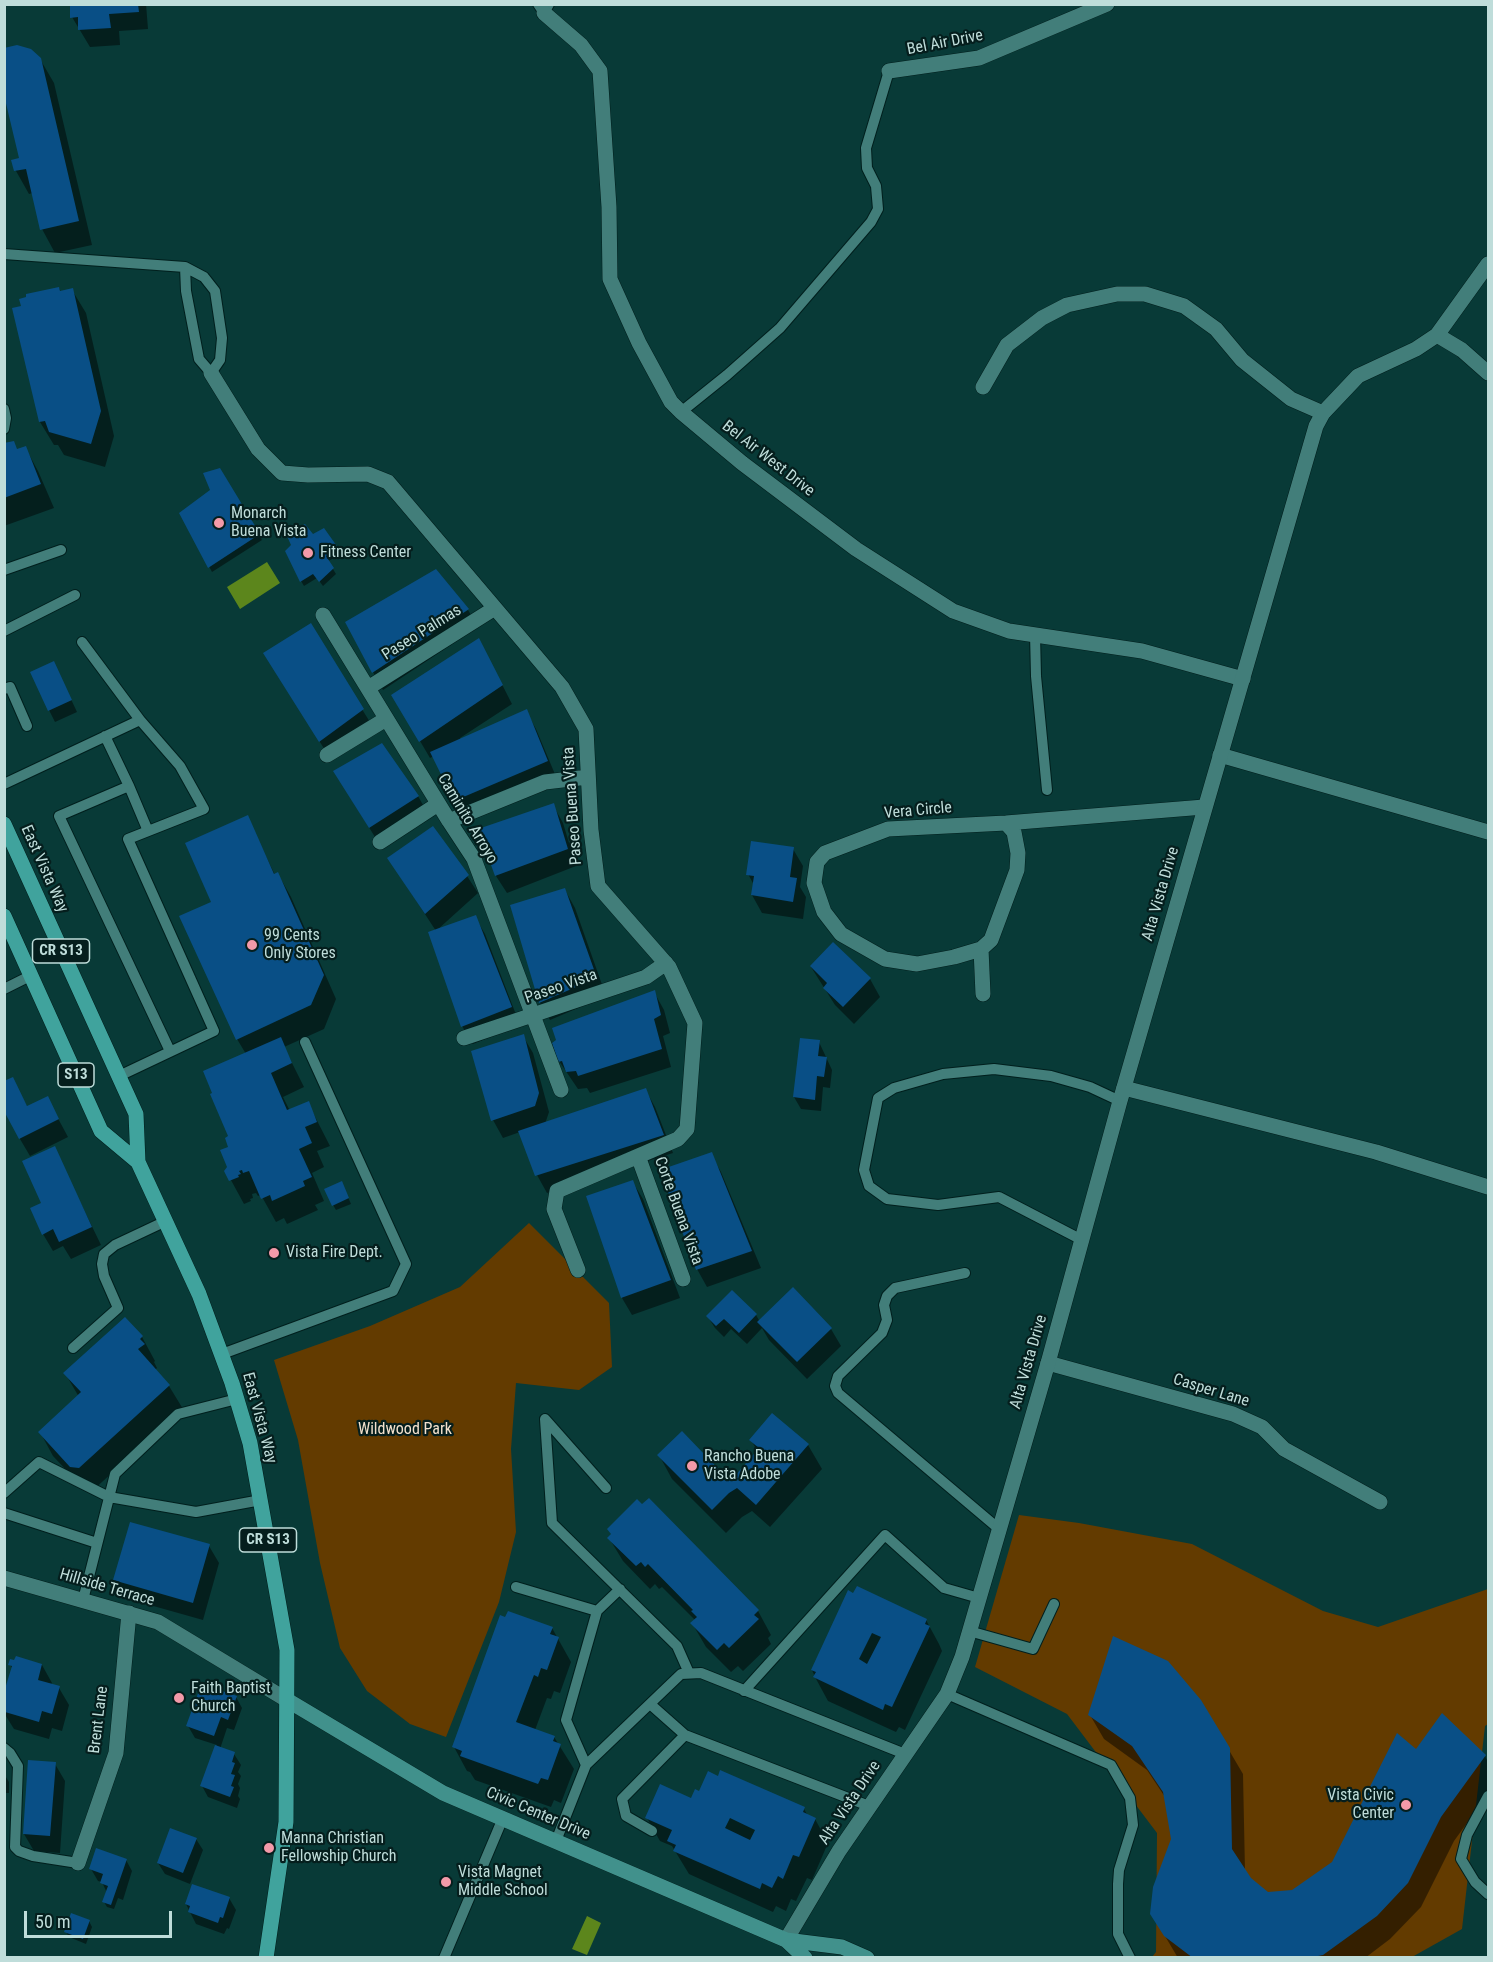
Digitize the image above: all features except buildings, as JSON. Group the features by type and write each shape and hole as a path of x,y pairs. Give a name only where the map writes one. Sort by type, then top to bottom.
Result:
{"main road":[{"name":"East Vista Way","path":"4,824 136,1114 138,1162 199,1294 237,1399 250,1443 284,1626 287,1700"},
{"name":"East Vista Way","path":"6,922 101,1131 138,1162"},
{"name":"Civic Center Drive","path":"287,1700 443,1793 786,1940 842,1947 867,1958"},
{"name":"CR S13","path":"266,1958 286,1822 287,1700"},
{"name":"Civic Center Drive","path":"786,1940 806,1958"}],"street":[{"name":"Bel Air Drive","path":"889,71 979,58 1107,4"},
{"name":"Bel Air West Drive","path":"543,8 581,45 600,71 609,207 610,279 639,343 671,402 681,412 742,463 856,549 953,611 1009,631 1142,651 1243,679"},
{"name":"Alta Vista Drive","path":"786,1940 839,1851 947,1694 962,1657 1048,1363 1204,807 1316,426 1323,413 1358,376 1416,349 1437,334 1488,264"},
{"path":"983,387 1007,345 1042,318 1067,305 1117,294 1145,294 1184,306 1216,329 1242,360 1290,399 1323,413"},
{"path":"1437,334 1462,350 1488,373"},
{"name":"Paseo Buena Vista","path":"211,373 258,449 282,472 308,475 368,474 388,482 562,687 586,729 598,886 666,963 695,1023 687,1129 678,1139 557,1191 554,1209 578,1270"},
{"name":"Paseo Palmas","path":"368,688 495,608"},
{"name":"Caminito Arroyo","path":"323,615 474,859 561,1090"},
{"path":"327,755 386,719"},
{"path":"1220,755 1488,832"},
{"path":"449,821 545,782 588,777"},
{"path":"380,842 438,804"},
{"name":"Vera Circle","path":"981,949 917,964 885,959 841,934 824,912 814,883 817,862 825,853 888,829 1006,823 1204,807"},
{"path":"983,994 981,949 992,940 1017,870 1018,853 1014,832 1006,823"},
{"name":"Paseo Vista","path":"464,1038 646,977 666,963"},
{"path":"1122,1094 1376,1152 1488,1187"},
{"name":"Corte Buena Vista","path":"638,1156 683,1279"},
{"name":"Casper Lane","path":"1048,1363 1233,1414 1262,1427 1284,1449 1380,1502"},
{"name":"Hillside Terrace","path":"4,1578 158,1622 287,1700"},
{"name":"Brent Lane","path":"78,1863 116,1753 129,1613"}],"lane":[{"path":"681,412 728,375 780,328 872,222 878,209 876,186 867,168 866,148 889,71"},
{"path":"4,255 185,267 204,277 215,291 222,338 220,360 211,373 199,359 186,291 185,267"},
{"path":"4,409 6,418 4,429"},
{"path":"4,570 61,550"},
{"path":"4,632 75,595"},
{"path":"1035,634 1036,676 1047,790"},
{"path":"82,642 140,720 180,766 204,809 128,839 214,1031 119,1076"},
{"path":"4,689 10,687 27,726"},
{"path":"4,784 140,720"},
{"path":"105,736 148,831"},
{"path":"129,786 59,816 170,1052"},
{"path":"4,989 32,975"},
{"path":"222,1354 393,1291 406,1264 305,1042"},
{"path":"1082,1240 999,1197 938,1205 887,1199 869,1186 864,1170 878,1098 894,1088 943,1074 994,1069 1051,1076 1090,1088 1122,1094"},
{"path":"73,1348 118,1308 104,1276 102,1264 104,1254 115,1245 166,1221"},
{"path":"964,1273 895,1288 887,1296 884,1305 887,1320 882,1334 838,1376 835,1386 838,1393 999,1529"},
{"path":"83,1600 115,1474 177,1414 237,1399"},
{"path":"606,1488 545,1419 552,1523 677,1646 688,1674"},
{"path":"4,1493 39,1462 109,1497 196,1512 261,1500"},
{"path":"4,1513 97,1543"},
{"path":"744,1691 885,1535 944,1588 979,1598"},
{"path":"516,1587 597,1611"},
{"path":"586,1765 567,1720 597,1611 620,1589"},
{"path":"969,1631 1033,1649 1054,1604"},
{"path":"556,1841 586,1765 681,1674 701,1673 905,1754"},
{"path":"947,1694 1112,1765 1130,1798 1133,1825 1119,1870 1118,1884 1118,1934 1131,1958"},
{"path":"650,1704 685,1735 869,1806"},
{"path":"652,1831 626,1816 622,1799 685,1735"},
{"path":"4,1748 18,1766 15,1846 19,1851 33,1856 78,1863"},
{"path":"1488,1796 1467,1835 1461,1859 1474,1882 1488,1894"},
{"path":"444,1958 503,1818"}],"green space":[{"name":"Wildwood Park","path":"529,1223 609,1303 612,1367 579,1390 516,1383 511,1449 516,1532 499,1602 446,1737 410,1724 367,1691 340,1648 320,1563 298,1440 274,1360 370,1326 460,1287"},
{"path":"1019,1515 1079,1523 1192,1544 1323,1611 1378,1627 1488,1589 1488,1724 1485,1726 1462,1929 1412,1957 1152,1957 1156,1952 1157,1833 1067,1714 975,1667"}],"shaded area":[{"path":"267,562 280,583 240,609 227,587"},
{"path":"587,1916 601,1923 587,1955 572,1949"}],"place":[{"name":"Monarch Buena Vista","path":"219,523"},
{"name":"Fitness Center","path":"308,553"},
{"name":"99 Cents Only Stores","path":"252,945"},
{"name":"Vista Fire Dept.","path":"274,1253"},
{"name":"Rancho Buena Vista Adobe","path":"692,1466"},
{"name":"Faith Baptist Church","path":"179,1698"},
{"name":"Vista Civic Center","path":"1406,1805"},
{"name":"Manna Christian Fellowship Church","path":"269,1848"},
{"name":"Vista Magnet Middle School","path":"446,1882"}]}
